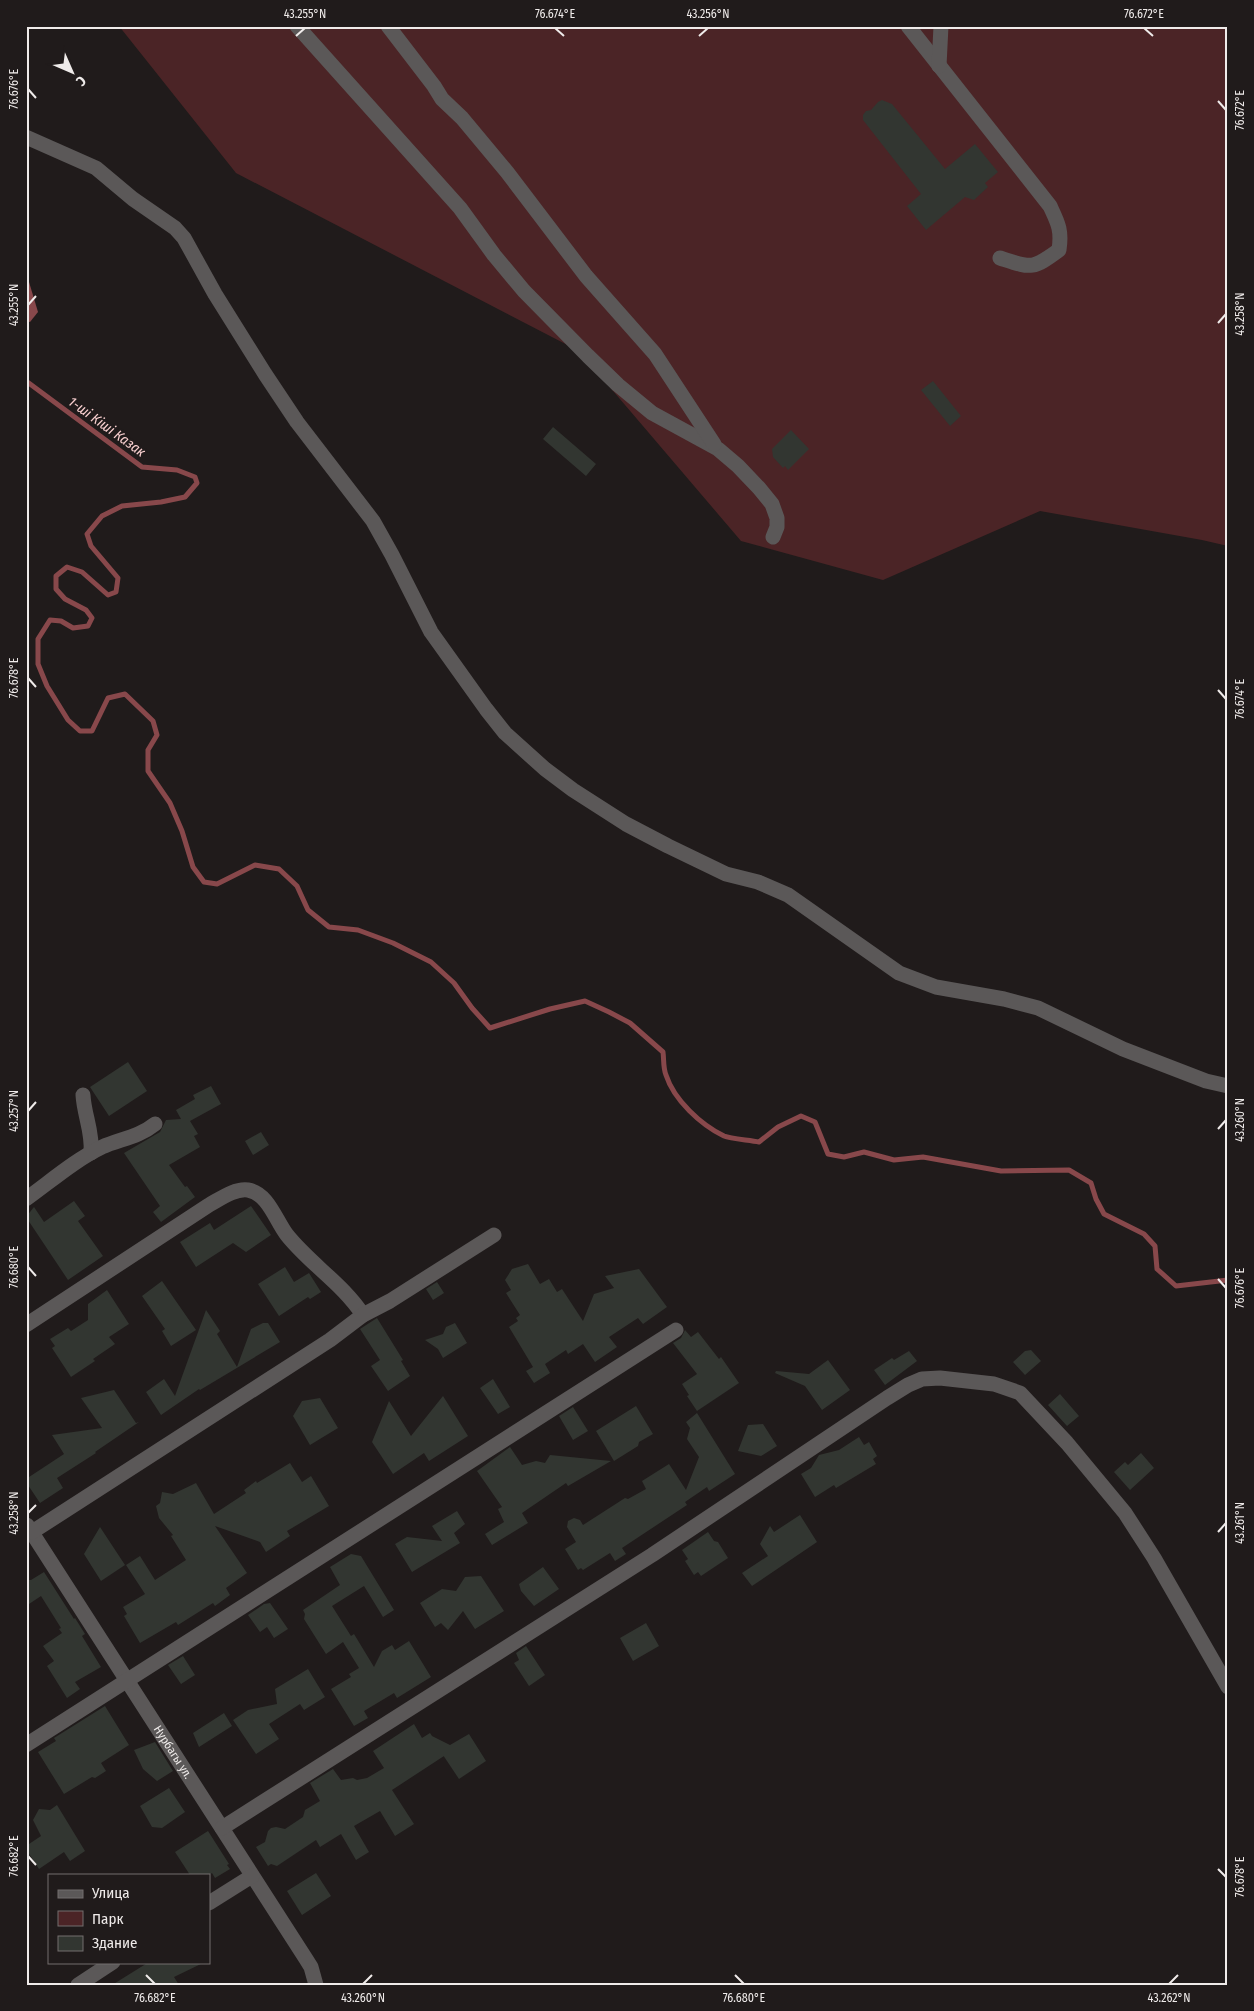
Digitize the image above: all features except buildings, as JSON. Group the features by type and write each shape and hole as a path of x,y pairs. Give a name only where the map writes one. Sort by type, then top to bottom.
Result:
{"street":[{"path":"297,26 460,208 494,255 537,304 612,379 652,413 718,449 738,466 772,504 777,518 777,527 773,538"},
{"path":"388,26 442,99 462,118 507,172 586,276 655,354 718,449"},
{"path":"908,26 1050,206 1060,226 1062,235 1060,250 1044,261 1029,267 1000,258"},
{"path":"939,66 941,26"},
{"path":"26,137 96,168 133,198 175,228 184,238 215,294 265,374 298,422 372,521 432,632 505,733 545,769 626,824 668,846 726,874 758,882 788,895 899,973 936,987 1004,999 1038,1008 1123,1049 1206,1081 1228,1086"},
{"path":"83,1095 92,1139 92,1152"},
{"path":"26,1199 92,1152 146,1131 155,1124"},
{"path":"26,1325 209,1205 238,1190 248,1190 263,1199 293,1243 342,1288 363,1315"},
{"path":"29,1528 330,1340 363,1315 390,1301 494,1235"},
{"path":"26,1745 676,1330"},
{"path":"222,1828 475,1669 652,1555 858,1417 908,1385 922,1379 950,1379 994,1384 1020,1393 1029,1401 1067,1443 1124,1513 1154,1558 1228,1687"},
{"name":"Нурбагы ул.","path":"29,1528 311,1967 316,1984"},
{"path":"210,1902 252,1876"},
{"path":"78,1985 110,1964"}],"green space":[{"path":"119,26 1228,26 1228,546 1040,511 883,580 741,541 579,351 236,173"}],"shaded area":[{"path":"26,272 38,312 30,322 26,321"}],"waterway":[{"name":"1-ші Кіші Казак","path":"26,381 142,467 177,470 195,477 197,483 185,497 161,502 122,506 102,516 87,534 91,546 118,578 116,592 108,595 82,572 67,567 56,576 56,589 65,599 86,610 92,618 88,626 73,628 61,621 50,620 38,639 38,664 47,686 68,720 80,731 92,731 108,698 125,694 153,721 157,735 148,750 148,771 170,803 182,831 193,867 204,882 217,884 255,865 279,869 297,886 308,910 329,927 358,930 393,943 431,962 454,983 472,1008 490,1028 550,1009 585,1001 609,1012 630,1023 663,1052 665,1072 675,1094 689,1111 706,1125 724,1136 759,1142 778,1127 801,1116 815,1122 828,1154 844,1157 864,1152 894,1160 923,1157 1001,1171 1069,1170 1091,1183 1096,1199 1104,1214 1144,1234 1155,1246 1157,1269 1176,1286 1228,1280"}]}
